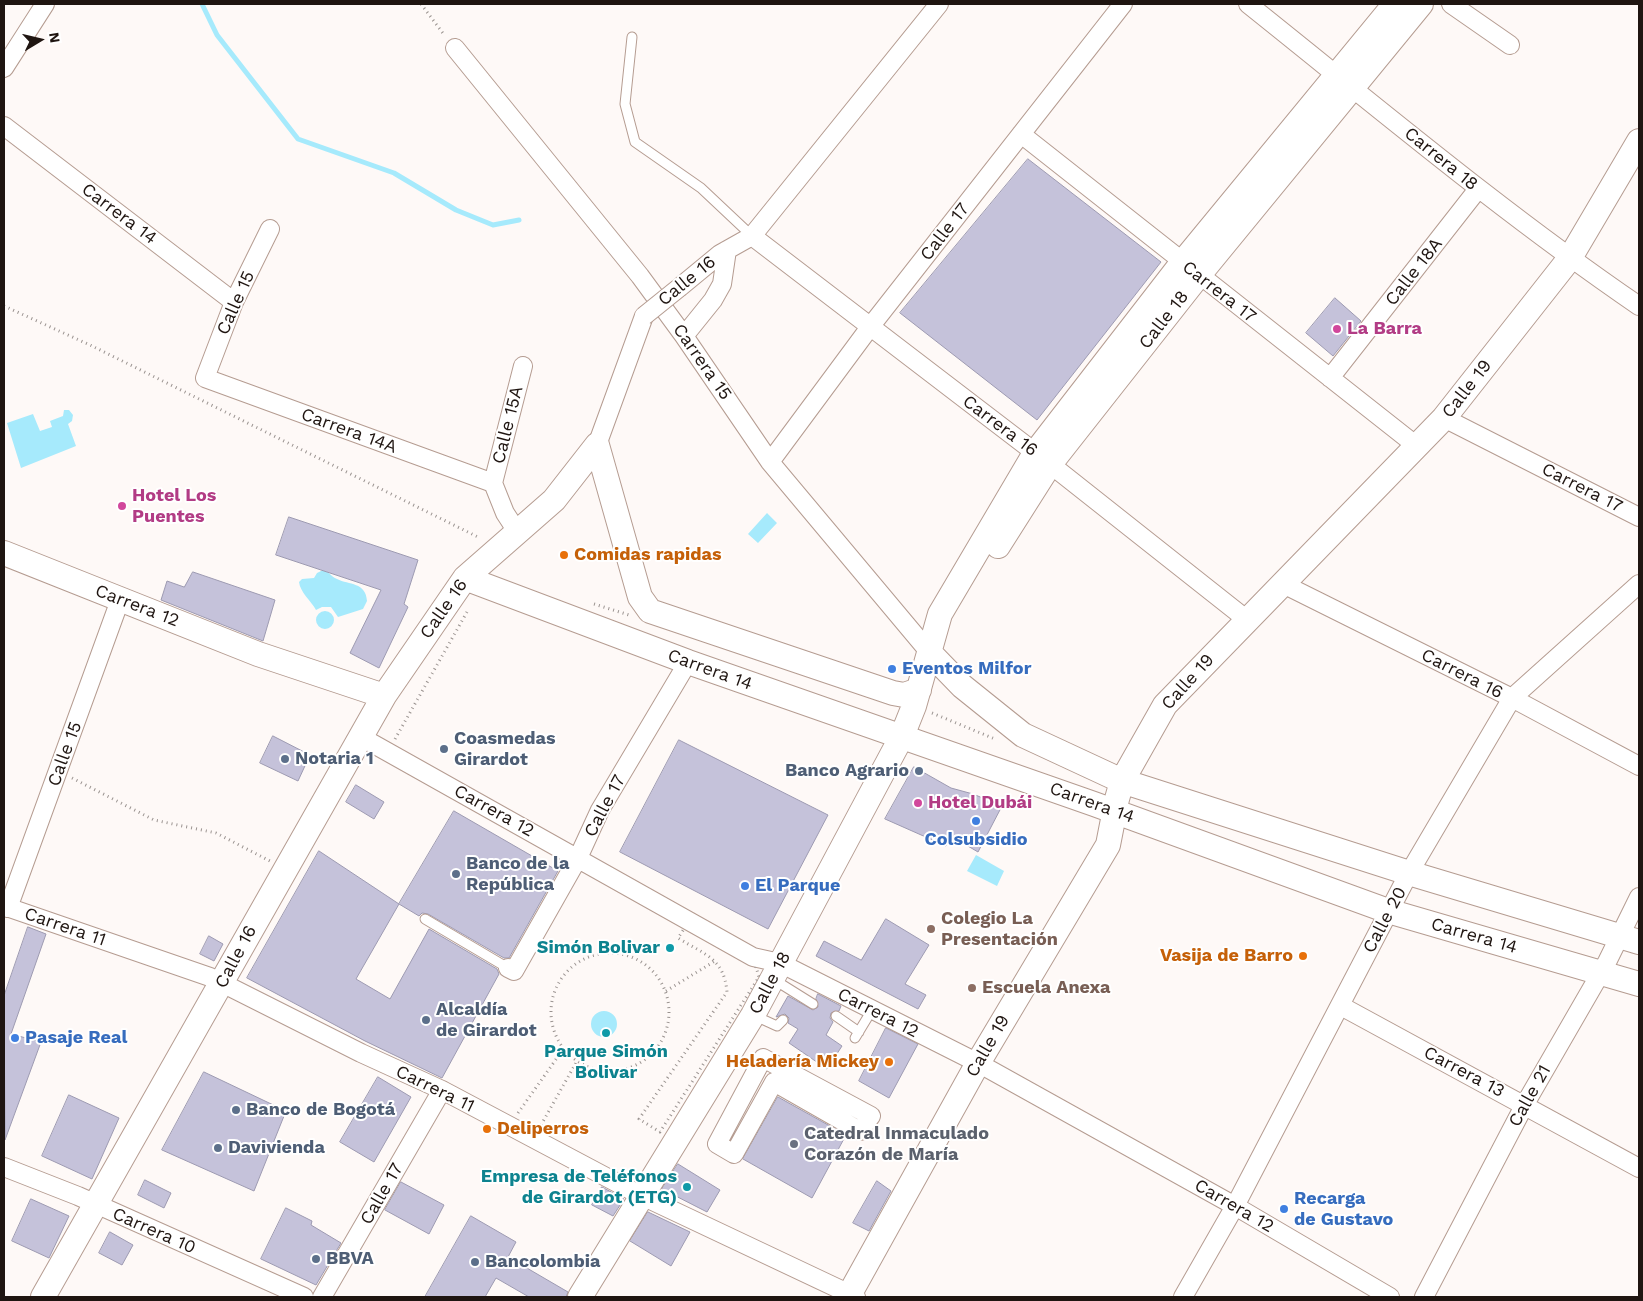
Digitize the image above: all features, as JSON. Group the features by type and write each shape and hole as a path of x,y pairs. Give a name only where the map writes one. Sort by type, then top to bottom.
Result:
{"street":[{"path":"4,68 45,4"},
{"name":"Calle 16","path":"43,1297 384,696 474,581 518,533 554,500 597,445 644,316 727,250 752,236 938,4"},
{"name":"Calle 17","path":"770,462 870,328 1123,4"},
{"name":"Carrera 18","path":"1248,4 1478,189 1570,258 1639,306"},
{"name":"Calle 18","path":"1345,81 1395,4"},
{"name":"Calle 18","path":"580,1297 640,1195 753,1015 902,736 930,653 1042,459 1190,269 1345,81 1421,4"},
{"path":"1451,4 1510,45"},
{"name":"Carrera 15","path":"455,48 601,227 684,336 770,462 930,653"},
{"name":"Carrera 14","path":"4,126 234,302"},
{"name":"Carrera 17","path":"1021,134 1418,447"},
{"name":"Calle 19","path":"851,1296 978,1063 1108,845 1122,781 1165,704 1246,619 1418,447 1444,418 1570,258 1639,144"},
{"name":"Calle 18A","path":"1330,378 1478,189"},
{"name":"Calle 15","path":"205,378 234,302 270,229"},
{"name":"Carrera 16","path":"752,236 1246,619"},
{"path":"684,336 718,292 722,284 727,250"},
{"name":"Calle 15A","path":"493,483 523,366"},
{"name":"Carrera 14A","path":"205,378 493,483"},
{"name":"Carrera 17","path":"1444,418 1639,517"},
{"name":"Carrera 14","path":"597,445 640,597 650,611 892,693 904,696 919,690"},
{"path":"493,483 504,513 518,533"},
{"name":"Carrera 12","path":"4,553 258,654 384,696"},
{"name":"Carrera 14","path":"474,581 688,662 1114,811 1388,911 1639,984"},
{"name":"Carrera 16","path":"1283,584 1512,698 1639,766"},
{"name":"Calle 20","path":"1184,1297 1341,1006 1388,911 1512,698 1639,584"},
{"name":"Calle 15","path":"6,907 120,600"},
{"name":"Carrera 14","path":"930,653 962,686 1023,735 1122,781 1409,873 1630,939"},
{"name":"Calle 17","path":"508,968 514,971 578,858 600,810 688,662"},
{"name":"Carrera 12","path":"361,737 776,971 872,1010 978,1063 1234,1206 1390,1297"},
{"name":"Calle 21","path":"1424,1297 1524,1104 1600,973 1630,939 1639,897"},
{"name":"Carrera 11","path":"6,907 204,974 362,1054 442,1090 640,1195 851,1296"},
{"name":"Carrera 13","path":"1341,1006 1639,1168"},
{"path":"763,1058 871,1116 860,1131 774,1082 734,1154 717,1144 763,1058"},
{"name":"Calle 17","path":"322,1297 442,1090"},
{"name":"Carrera 10","path":"4,1166 304,1297"}],"lane":[{"path":"632,37 625,104 635,142 701,188 752,236"},
{"path":"425,919 508,968"},
{"path":"776,971 795,997 813,1004"},
{"path":"836,1016 857,1035 872,1010"},
{"path":"753,1015 777,1026 783,1020"}],"path":[{"path":"421,4 433,19"},
{"path":"4,306 35,319 480,538"},
{"path":"404,744 395,739 474,581"},
{"path":"67,775 154,820 216,833 270,861"},
{"path":"686,926 756,967 758,981 660,1132 639,1119 727,992 726,976 715,961 678,938 686,926"},
{"path":"610,952 633,957 653,971 666,991 669,1012 668,1022 661,1042 647,1058 628,1068 607,1071 578,1061 564,1048 557,1038 552,1021 555,991 568,971 587,957 610,952"},
{"path":"666,991 715,961"},
{"path":"510,1126 564,1048"},
{"path":"533,1139 578,1061"}],"water":[{"path":"64,410 69,410 73,415 72,421 68,424 76,446 21,468 7,423 33,414 40,431 52,427 50,421 63,416"},
{"path":"767,513 777,523 758,543 748,534"},
{"path":"323,570 335,578 356,585 364,590 367,601 363,609 338,617 331,607 322,607 316,610 299,582 302,579 314,578 317,573"},
{"path":"321,611 329,611 334,616 332,627 321,629 316,624 316,616"},
{"path":"976,855 1004,871 997,886 967,871"},
{"path":"604,1011 614,1014 617,1024 614,1034 604,1037 594,1034 591,1024 594,1014"}],"building":[{"path":"1028,159 1161,262 1037,420 900,313"},
{"name":"La Barra","path":"1335,298 1361,321 1333,356 1306,333"},
{"path":"289,517 418,560 404,604 408,607 379,668 350,653 381,590 276,555"},
{"path":"193,572 275,600 263,641 161,600 167,581 184,587"},
{"name":"Notaria 1","path":"273,736 310,755 298,781 260,763"},
{"path":"679,740 828,815 768,929 620,852"},
{"path":"914,767 951,788 973,794 1002,806 978,852 951,836 946,846 885,819"},
{"path":"356,785 384,802 374,819 346,802"},
{"path":"454,811 558,871 509,958 504,958 428,914 422,913 419,916 399,904"},
{"path":"319,851 399,904 356,979 390,999 429,929 497,969 499,974 442,1078 365,1041 247,978"},
{"path":"886,919 929,945 905,984 926,995 918,1009 816,956 824,941 861,960"},
{"name":"Pasaje Real","path":"28,927 46,934 11,1034 41,1042 5,1140 4,996"},
{"path":"209,936 223,944 214,961 200,954"},
{"path":"818,994 841,1006 839,1011 831,1013 830,1018 833,1022 826,1035 842,1046 827,1069 789,1043 798,1029 788,1023 789,1018 785,1014 776,1017 788,996 813,1010 818,1007 816,999"},
{"name":"Heladería Mickey","path":"886,1028 918,1044 889,1098 859,1081"},
{"path":"204,1072 286,1111 254,1191 162,1150"},
{"path":"378,1077 411,1097 374,1162 340,1142"},
{"path":"69,1095 119,1118 92,1179 42,1156"},
{"name":"Catedral Inmaculado Corazón de María","path":"778,1097 846,1135 812,1198 743,1159"},
{"name":"Empresa de Teléfonos de Girardot (ETG)","path":"678,1164 720,1190 707,1212 662,1189"},
{"path":"145,1180 171,1193 164,1208 138,1195"},
{"path":"877,1181 891,1191 869,1231 853,1223"},
{"path":"401,1182 444,1205 429,1234 385,1210"},
{"path":"602,1187 624,1199 613,1216 592,1205"},
{"path":"31,1199 69,1216 49,1258 12,1241"},
{"path":"286,1208 312,1221 311,1225 341,1243 316,1285 261,1259"},
{"path":"648,1212 690,1232 671,1266 630,1241"},
{"name":"Bancolombia","path":"471,1216 516,1242 508,1257 568,1292 566,1297 529,1297 496,1278 485,1297 425,1297"},
{"path":"110,1232 133,1245 122,1265 99,1253"}],"waterway":[{"path":"202,4 217,35 298,139 394,173 456,210 493,225 519,220"}],"place":[{"name":"La Barra","path":"1337,329"},
{"name":"Hotel Los Puentes","path":"122,506"},
{"name":"Comidas rapidas","path":"564,555"},
{"name":"Eventos Milfor","path":"892,669"},
{"name":"Coasmedas Girardot","path":"444,749"},
{"name":"Notaria 1","path":"285,759"},
{"name":"Banco Agrario","path":"919,771"},
{"name":"Hotel Dubái","path":"918,803"},
{"name":"Colsubsidio","path":"976,821"},
{"name":"Banco de la República","path":"456,874"},
{"name":"El Parque","path":"745,886"},
{"name":"Colegio La Presentación","path":"931,929"},
{"name":"Simón Bolivar","path":"670,948"},
{"name":"Vasija de Barro","path":"1303,956"},
{"name":"Escuela Anexa","path":"972,988"},
{"name":"Alcaldía de Girardot","path":"426,1020"},
{"name":"Parque Simón Bolivar","path":"606,1033"},
{"name":"Pasaje Real","path":"15,1038"},
{"name":"Heladería Mickey","path":"889,1062"},
{"name":"Banco de Bogotá","path":"236,1110"},
{"name":"Deliperros","path":"487,1129"},
{"name":"Catedral Inmaculado Corazón de María","path":"794,1144"},
{"name":"Davivienda","path":"218,1148"},
{"name":"Empresa de Teléfonos de Girardot (ETG)","path":"687,1187"},
{"name":"Recarga de Gustavo","path":"1284,1209"},
{"name":"BBVA","path":"316,1259"},
{"name":"Bancolombia","path":"475,1262"}]}
